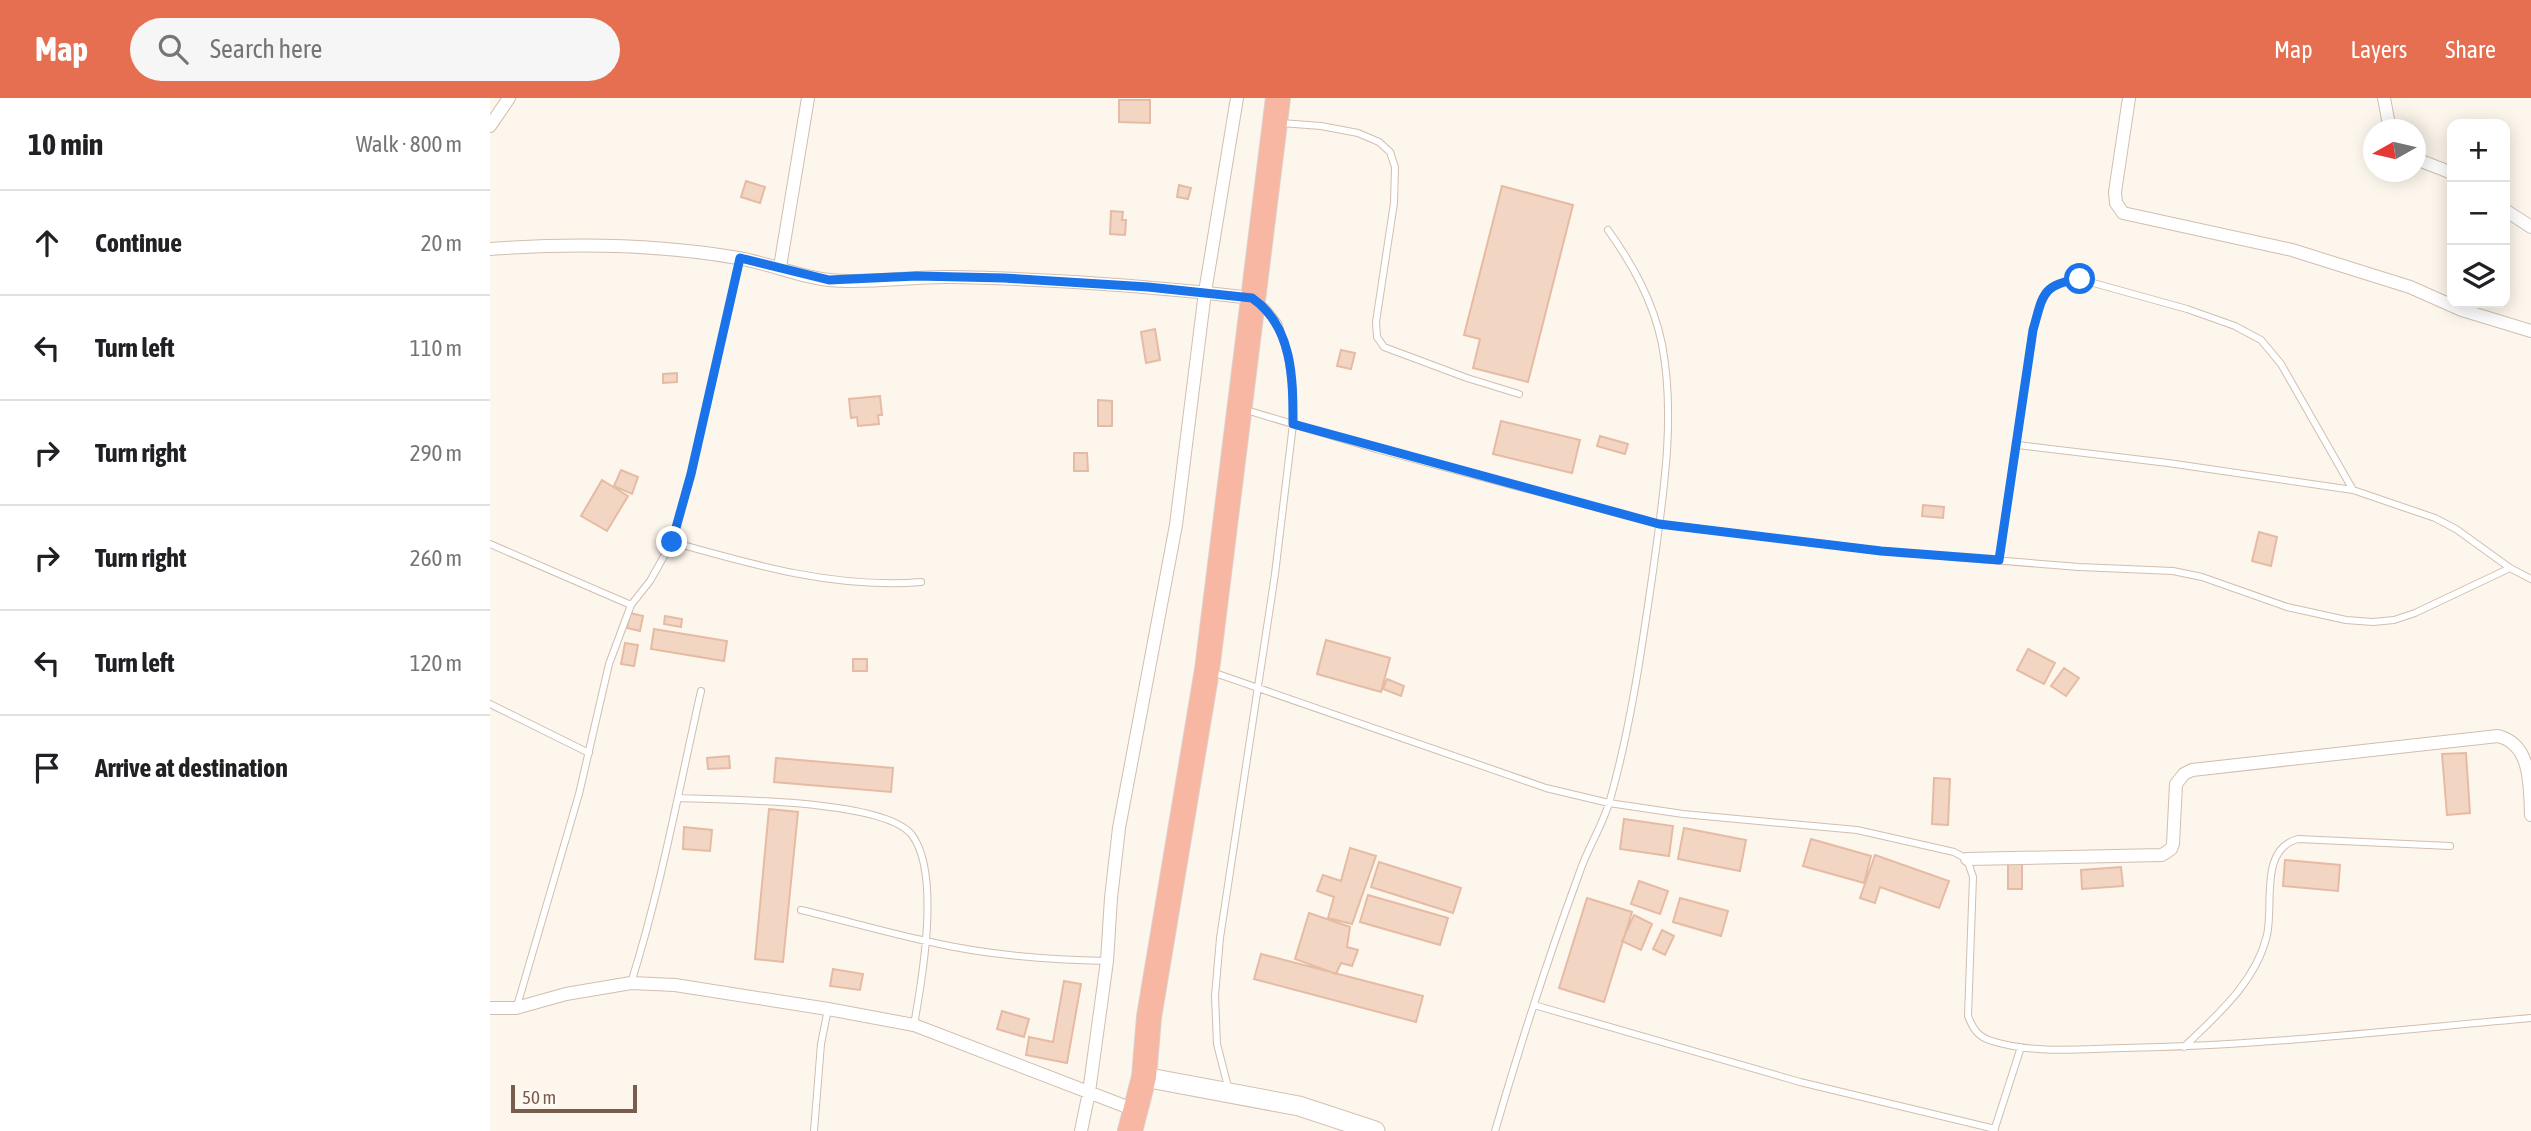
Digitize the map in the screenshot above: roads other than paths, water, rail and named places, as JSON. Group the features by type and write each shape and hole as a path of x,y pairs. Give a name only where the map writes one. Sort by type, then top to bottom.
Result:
{"highway":[{"path":"1133,1121 1144,1077 1149,1017 1207,670 1278,98"}],"street":[{"path":"490,126 509,98"},
{"path":"780,267 808,98"},
{"path":"1081,1131 1107,961 1119,828 1176,525 1205,292 1237,98"},
{"path":"2129,98 2115,192 2116,204 2123,213 2292,250 2410,287 2462,310 2531,331"},
{"path":"2384,98 2388,119"},
{"path":"2426,163 2447,171"},
{"path":"2510,213 2531,227"},
{"path":"490,249 561,246 678,249 740,258 829,280 917,276 1004,278 1205,292 1252,298"},
{"path":"1967,859 2162,855 2171,849 2173,844 2176,784 2180,777 2192,770 2497,736 2515,742 2524,752 2530,767 2531,815"},
{"path":"490,1008 516,1008 566,994 631,983 675,985 828,1009 914,1025 1089,1092 1133,1121"},
{"path":"1144,1077 1298,1107 1375,1131"}],"lane":[{"path":"1276,123 1358,132 1380,142 1390,152 1395,167 1394,203 1376,322 1377,337 1384,347 1519,394"},
{"path":"1495,1131 1579,873 1609,803 1638,667 1659,524 1667,445 1668,386 1662,342 1651,304 1634,267 1608,230"},
{"path":"516,1008 589,753 609,664 631,605 650,581 672,542 691,474 740,258"},
{"path":"1999,560 2033,330 2042,298 2052,286 2080,279 2187,309 2235,326 2261,340 2281,364 2353,490"},
{"path":"1230,1093 1217,1044 1215,996 1220,938 1275,574 1293,424 1291,379 1278,323 1266,307 1252,298"},
{"path":"1239,408 1659,524 1881,551 2079,567 2173,571 2287,607 2346,620 2394,620 2415,613 2510,568"},
{"path":"2018,445 2168,463 2353,490 2435,518 2531,579"},
{"path":"672,542 779,570 843,581 875,584 920,582"},
{"path":"490,544 631,605"},
{"path":"1207,670 1546,788 1609,803 1683,814 1857,830 1954,852 1967,859 1973,877 1969,1016 1972,1027 1979,1035 1992,1041 2021,1047 2184,1047 2531,1018"},
{"path":"631,983 646,936 701,691"},
{"path":"490,704 589,753"},
{"path":"678,798 822,806 857,811 899,825 912,835 920,852 924,872 928,942 914,1025"},
{"path":"2184,1047 2245,983 2266,935 2274,862 2280,848 2298,839 2450,846"},
{"path":"801,910 928,942 1018,956 1107,961"},
{"path":"1534,1005 1800,1082 1995,1130 2021,1047"},
{"path":"814,1131 821,1044 828,1009"}]}
